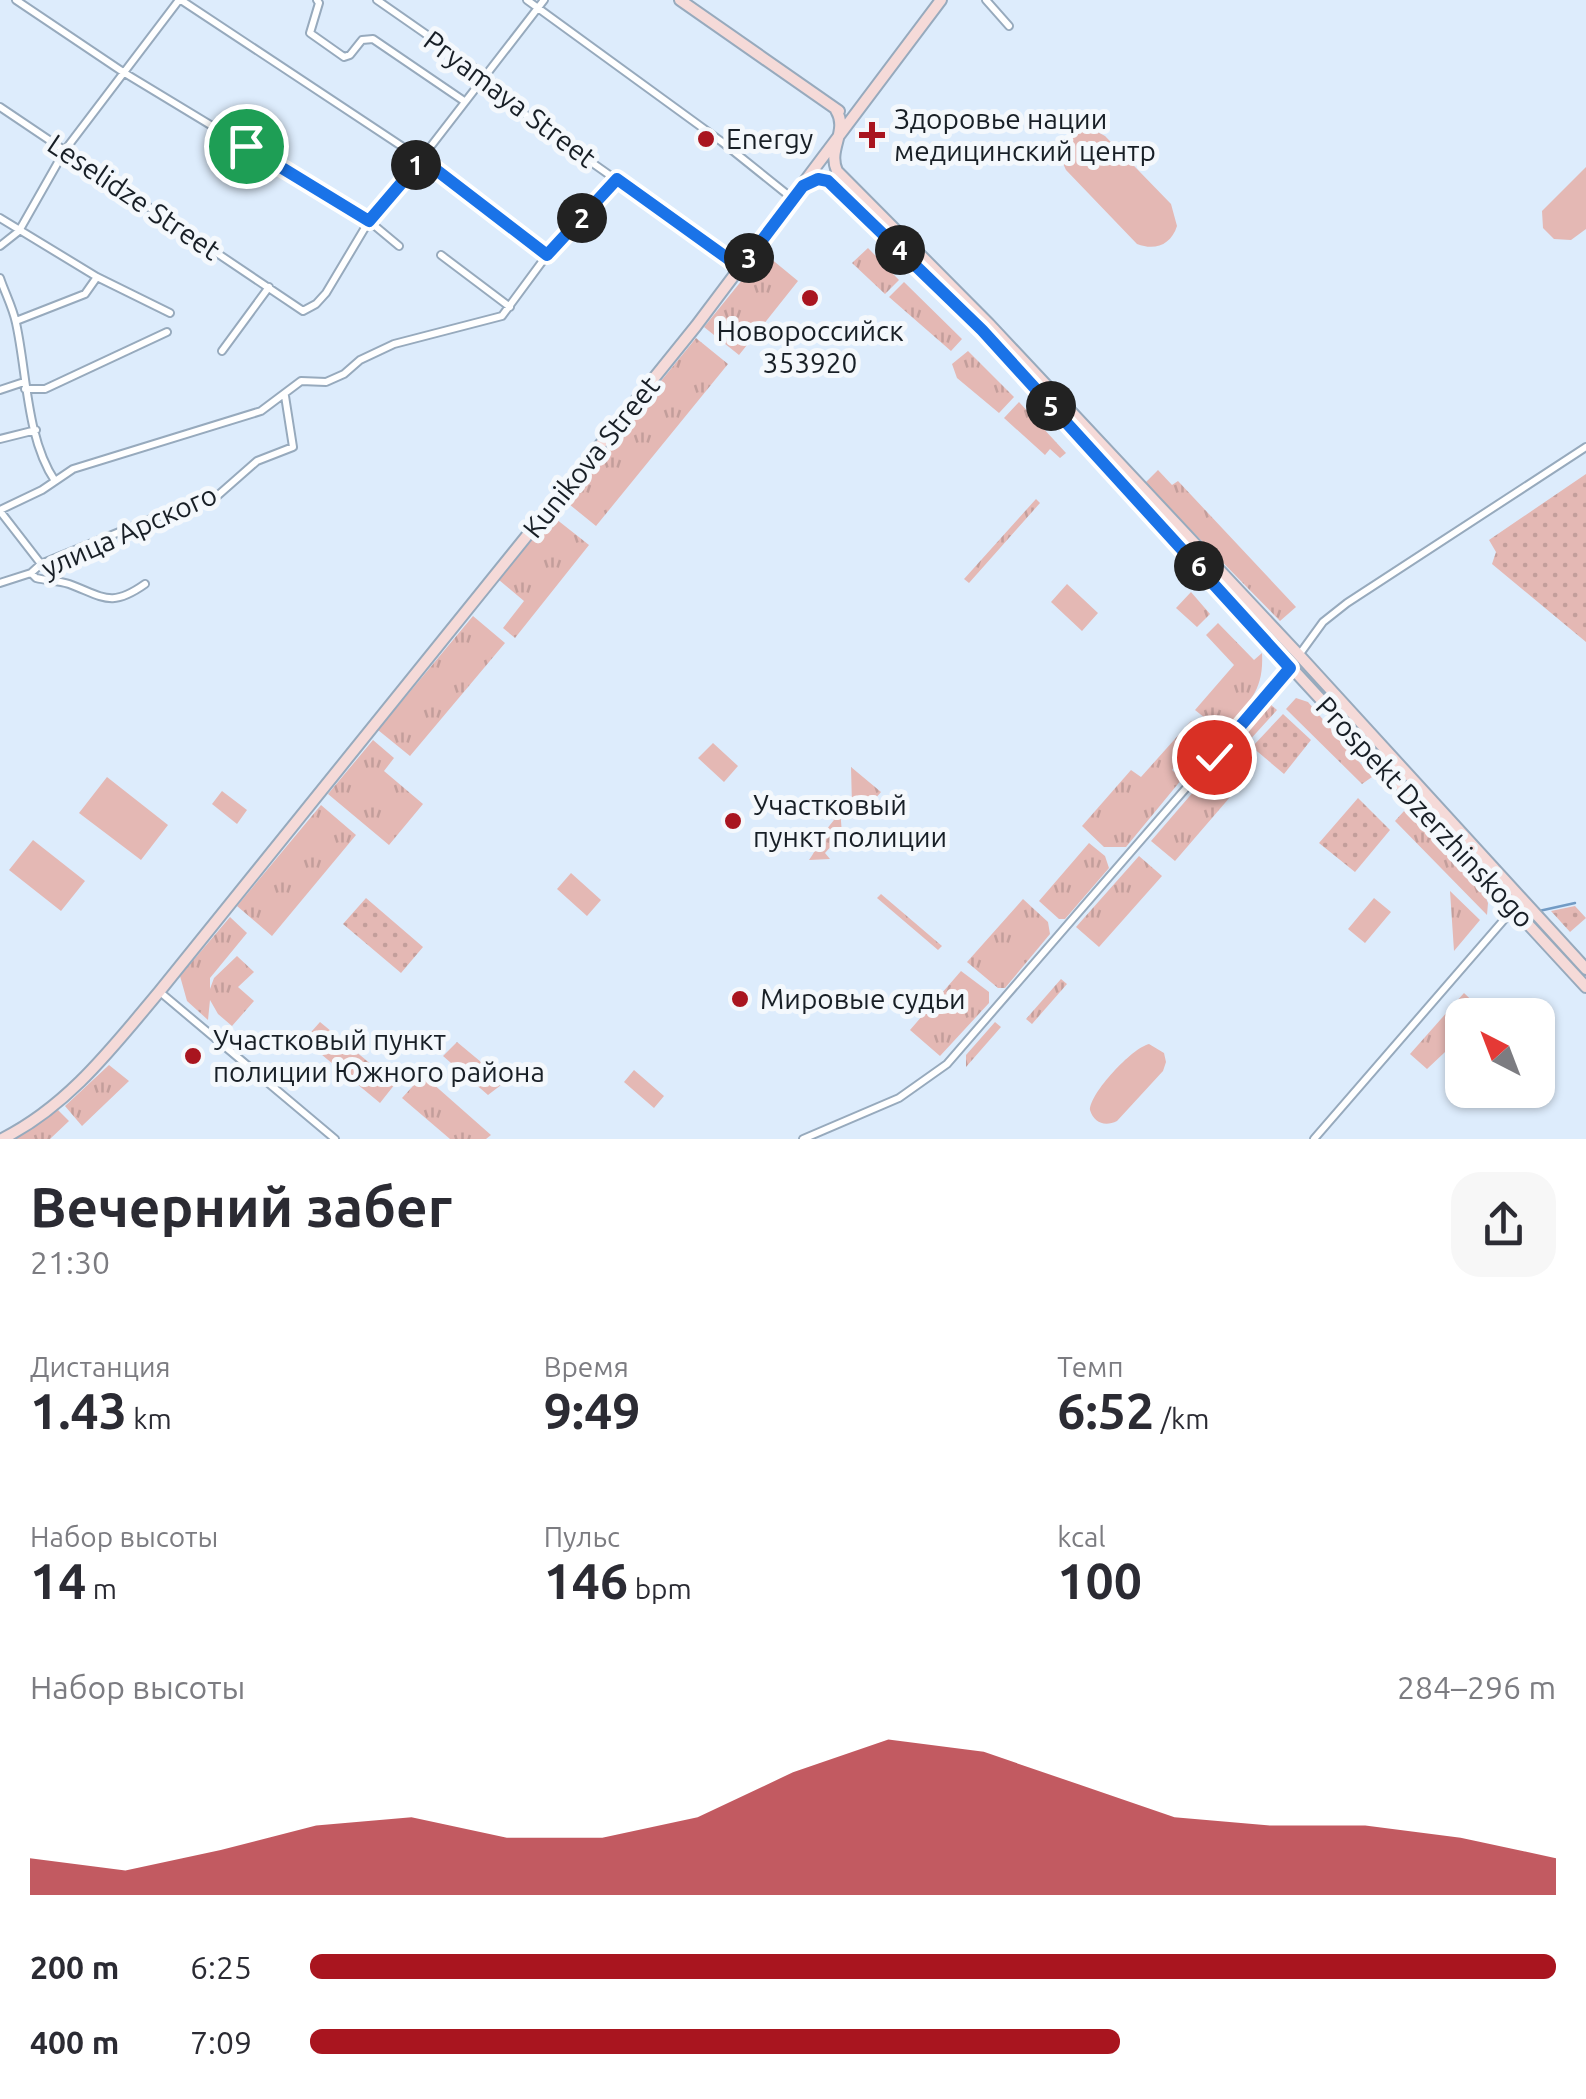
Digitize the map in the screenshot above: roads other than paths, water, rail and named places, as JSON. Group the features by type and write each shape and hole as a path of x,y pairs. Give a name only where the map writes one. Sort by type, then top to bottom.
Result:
{"street":[{"path":"16,0 123,72 369,221 399,246"},
{"path":"0,246 19,231 64,150 180,0 422,159 547,255"},
{"path":"318,0 310,33 344,56 350,55 362,40 373,39 464,101"},
{"name":"Pryamaya Street","path":"377,0 486,76 530,119 741,268"},
{"path":"528,0 707,130 794,199"},
{"path":"369,221 422,159 544,0"},
{"path":"680,0 836,110 847,113 863,106"},
{"path":"2,1139 82,1082 160,992 741,268 942,0"},
{"path":"986,0 1010,26"},
{"name":"Leselidze Street","path":"0,107 303,311 326,294 369,221"},
{"path":"836,110 842,126 833,160 837,171"},
{"path":"821,165 837,171"},
{"path":"821,165 828,181"},
{"name":"Prospekt Dzerzhinskogo","path":"837,171 1298,654 1586,986"},
{"path":"41,564 0,510 73,469 261,410 301,381 326,382 394,344 495,319 510,307 547,255 617,179"},
{"path":"803,186 818,179 828,181"},
{"name":"Prospekt Dzerzhinskogo","path":"828,181 985,327 1290,668 1586,969"},
{"path":"0,218 97,277 170,313"},
{"path":"441,255 510,307"},
{"path":"16,321 85,294 97,277"},
{"path":"0,278 16,321 24,385 36,430 47,469 56,481"},
{"path":"222,351 269,286"},
{"path":"0,390 24,385 45,389 167,332"},
{"name":"улица Арского","path":"0,582 32,574 41,564 216,497 257,461 293,446 285,396"},
{"path":"0,439 36,430"},
{"path":"803,1139 898,1098 947,1064 1290,668 1323,622 1586,447"},
{"path":"32,574 64,582 102,599 127,596 145,584"},
{"path":"1314,1139 1518,904"},
{"path":"160,992 335,1139"}],"waterway":[{"path":"1539,911 1575,903"}],"place":[{"name":"Здоровье нации медицинский центр","path":"872,135"},
{"name":"Energy","path":"706,139"},
{"name":"Новороссийск 353920","path":"810,298"},
{"name":"Участковый пункт полиции","path":"733,821"},
{"name":"Мировые судьи","path":"740,999"},
{"name":"Участковый пункт полиции Южного района","path":"193,1056"}]}
